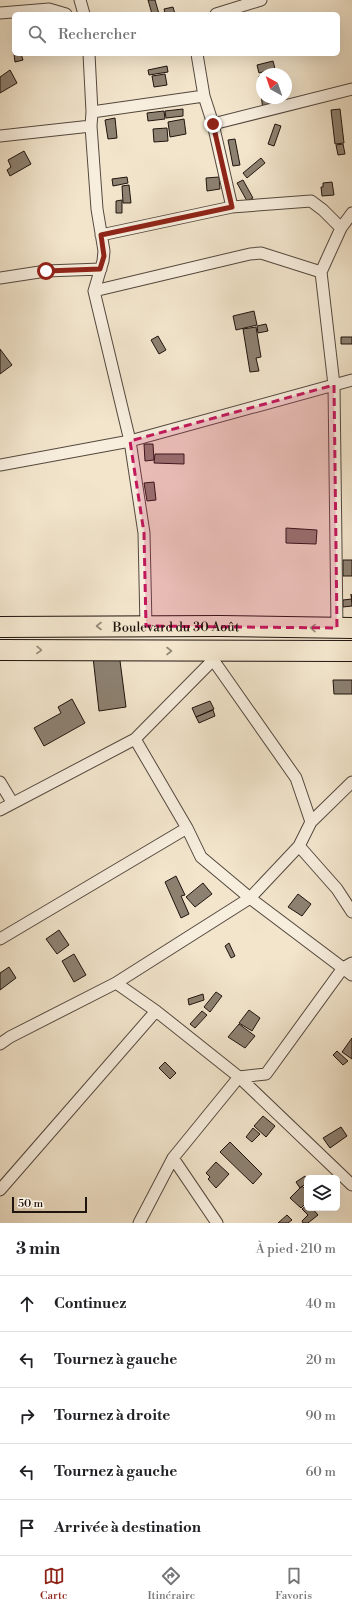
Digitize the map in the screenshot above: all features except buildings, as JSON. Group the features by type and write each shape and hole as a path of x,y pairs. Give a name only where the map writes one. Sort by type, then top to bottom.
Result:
{"highway":[{"name":"Boulevard du 30 Août","path":"0,627 146,626 344,628"},
{"name":"Boulevard du 30 Août","path":"0,650 210,655 352,651"}],"street":[{"path":"80,0 83,12"},
{"path":"222,12 261,0"},
{"path":"12,12 49,9 59,12"},
{"path":"0,13 12,12"},
{"path":"89,56 92,112 91,126 97,209 104,256 94,291 130,442 144,533 146,626"},
{"path":"197,56 204,96 213,124 232,207"},
{"path":"213,124 352,89"},
{"path":"92,112 204,96"},
{"path":"0,136 91,126"},
{"path":"101,235 232,207 311,201 323,210 341,228"},
{"path":"344,628 334,385 321,272 341,228 346,219 352,213"},
{"path":"94,291 250,254 261,253 321,272"},
{"path":"0,278 46,271 100,269"},
{"path":"0,464 130,442 352,380"},
{"path":"0,810 12,802 135,739 210,655 296,778 311,822"},
{"path":"135,739 187,828 201,857 250,898 349,969 266,1074 239,1077 173,1158 139,1223"},
{"path":"0,782 12,802"},
{"path":"0,1044 10,1037 116,982 250,898 299,846 311,822 352,782"},
{"path":"0,938 187,828"},
{"path":"299,846 337,889 352,912"},
{"path":"116,982 156,1011 239,1077 352,1185"},
{"path":"0,1190 156,1011"},
{"path":"173,1158 217,1223"}],"highlighted area":[{"path":"334,385 337,628 146,626 144,533 130,441"}],"route":[{"path":"46,271 100,269 104,256 101,235 232,207 213,124"}]}
